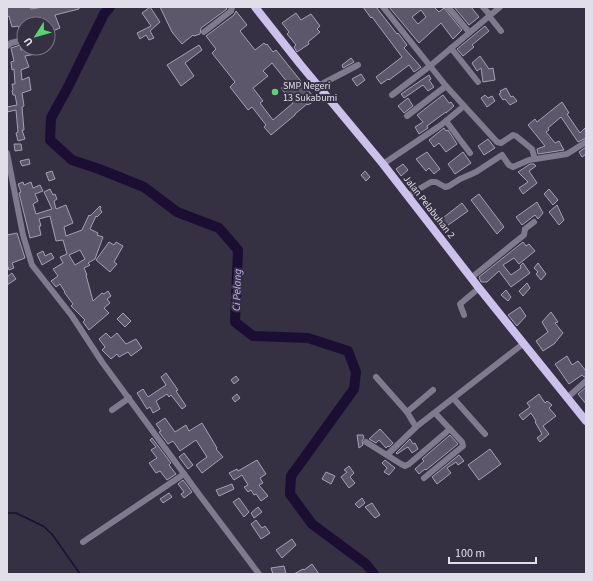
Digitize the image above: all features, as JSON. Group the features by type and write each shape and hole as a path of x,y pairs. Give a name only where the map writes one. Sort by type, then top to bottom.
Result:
{"main road":[{"name":"Jalan Pelabuhan 2","path":"255,7 586,421"}],"street":[{"path":"204,32 231,11 232,7"},
{"path":"383,7 446,86 497,142 501,143 513,135 516,136 532,149 535,159"},
{"path":"448,7 469,32"},
{"path":"483,7 501,31"},
{"path":"392,95 430,66 500,7"},
{"path":"7,46 16,42"},
{"path":"451,48 478,82"},
{"path":"318,86 358,65"},
{"path":"407,116 446,86"},
{"path":"382,164 446,121 464,106"},
{"path":"446,121 470,153"},
{"path":"407,196 431,182 436,182 445,187 449,186 476,172 502,155 509,165 513,167 535,159 567,154 586,142"},
{"path":"7,153 23,235 31,263 72,316 102,362 184,474 260,574"},
{"path":"471,278 524,235 525,229 534,222"},
{"path":"464,315 460,304 479,288"},
{"path":"387,454 416,427 454,399 524,343"},
{"path":"376,377 406,412 416,427"},
{"path":"567,398 586,381"},
{"path":"406,412 433,390"},
{"path":"112,410 129,398"},
{"path":"454,399 485,434"},
{"path":"424,478 464,446 435,413"},
{"path":"366,442 401,464 407,465 450,429"},
{"path":"83,542 110,525 112,521 184,474"}],"building":[{"path":"7,7 29,7 31,9 43,7 79,7 79,9 55,16 16,16 16,26 12,27 9,16 7,17"},
{"path":"150,7 160,22 150,31 154,38 149,40 146,35 140,39 137,33 151,26 142,13"},
{"path":"160,7 225,7 227,9 201,28 200,34 193,35 182,44 172,32"},
{"path":"363,7 376,7 407,45 404,48 421,67 414,72 409,65 381,84 376,77 402,57"},
{"path":"389,7 434,7 439,12 444,8 462,30 453,39 441,23 419,43","holes":["421,10 426,17 418,24 412,17"]},
{"path":"454,7 471,7 479,17 469,25"},
{"path":"236,11 247,25 240,31 255,50 264,43 266,45 267,44 273,52 276,50 316,100 308,105 307,104 271,135 264,127 266,125 252,107 248,110 230,87 235,82 212,53 216,49 206,36 234,15","holes":["272,63 288,83 281,88 293,103 273,120 260,103 263,101 253,88 268,76 263,71"]},
{"path":"296,13 301,20 311,14 320,26 317,29 320,32 308,42 309,44 297,52 294,47 296,45 287,34 289,32 282,23"},
{"path":"56,18 60,28 56,30"},
{"path":"485,26 489,31 472,45 474,47 463,56 457,49"},
{"path":"199,45 202,50 185,63 194,76 181,86 167,65"},
{"path":"16,46 16,56 25,56 29,67 21,70 22,80 29,77 31,90 22,93 24,106 22,107 24,130 22,130 25,139 18,141 16,133 18,132 16,110 7,112 7,107 17,105 15,95 13,95 12,91 12,84 15,84 14,69 12,70 11,62 14,61 11,48"},
{"path":"480,56 489,69 493,68 495,80 483,82 481,68 477,71 472,63"},
{"path":"351,58 354,62 343,68 342,65"},
{"path":"361,74 365,80 357,86 352,79"},
{"path":"429,75 431,79 429,80 434,87 428,91 423,85 404,98 401,94"},
{"path":"506,88 511,97 513,96 517,101 510,105 505,99 503,100 499,94 501,93 500,91"},
{"path":"443,95 449,103 451,102 454,106 427,126 428,128 419,134 415,127 423,122 417,115"},
{"path":"485,95 488,98 492,96 495,101 487,107 481,98"},
{"path":"408,98 413,106 404,113 398,106"},
{"path":"562,102 569,113 567,114 580,133 586,127 586,138 578,142 561,117 548,128 549,130 546,132 555,143 559,141 564,150 538,154 537,149 545,146 528,125 535,119 537,122"},
{"path":"444,128 446,131 448,130 457,144 446,152 439,143 434,147 429,140"},
{"path":"488,139 495,148 484,155 478,146"},
{"path":"14,144 21,144 22,150 15,151"},
{"path":"586,147 586,154 582,157 579,152"},
{"path":"427,152 440,169 434,174 429,168 426,171 416,159"},
{"path":"463,152 471,163 455,174 448,164"},
{"path":"29,159 30,164 22,166 20,161"},
{"path":"403,164 408,170 401,176 396,169"},
{"path":"530,164 534,164 536,166 529,171 537,183 523,194 519,188 528,182 518,172"},
{"path":"52,171 55,179 49,181 46,173"},
{"path":"365,171 370,177 366,181 361,175"},
{"path":"23,182 24,185 31,182 33,188 40,185 43,191 35,194 38,201 33,204 36,214 52,209 44,192 50,189 53,195 55,194 57,199 54,201 56,209 66,205 73,223 64,227 66,236 82,230 89,215 90,216 100,206 101,207 100,209 102,212 97,217 96,216 90,229 98,233 97,235 103,237 95,259 88,263 90,265 84,268 93,301 102,293 104,294 108,291 111,296 107,299 110,303 104,308 109,313 89,330 83,322 85,320 71,306 73,304 60,284 56,287 51,281 58,276 53,269 63,263 60,257 67,254 63,240 56,241 50,216 39,219 41,235 30,238 18,184","holes":["80,250 85,259 75,265 69,255"]},
{"path":"549,189 558,200 553,205 544,194"},
{"path":"479,194 504,227 497,234 471,200"},
{"path":"537,202 543,213 538,219 535,215 522,225 516,217"},
{"path":"462,203 468,211 444,228 439,221"},
{"path":"557,205 564,220 559,225 549,212"},
{"path":"17,233 25,258 12,263 14,268 9,270 7,264 7,235"},
{"path":"109,242 114,245 116,242 123,246 114,262 117,264 110,272 96,260"},
{"path":"523,242 526,246 529,244 535,251 519,264 514,258 503,265 511,275 521,268 520,266 523,263 530,273 511,287 499,271 487,282 481,282 479,277"},
{"path":"43,251 45,256 51,253 54,258 42,265 37,254"},
{"path":"538,263 546,274 541,280 536,274 538,272 534,268"},
{"path":"12,273 16,279 7,285 7,277"},
{"path":"527,283 530,288 523,296 519,291"},
{"path":"506,290 511,297 508,301 501,295"},
{"path":"520,307 526,316 517,326 508,315"},
{"path":"551,312 558,322 555,323 563,333 554,344 543,351 536,341 548,332 542,322"},
{"path":"123,313 131,321 125,327 117,319"},
{"path":"106,333 111,338 117,333 126,344 136,339 142,348 131,356 128,352 119,357 117,354 111,359 102,350 105,347 99,339"},
{"path":"567,356 572,365 578,361 586,371 586,377 582,375 569,384 555,364"},
{"path":"166,373 178,390 176,391 186,406 182,409 171,395 169,397 167,394 156,401 160,409 153,413 150,407 147,409 137,393 143,389 148,397 166,385 161,377"},
{"path":"236,376 239,380 234,384 231,380"},
{"path":"586,387 586,404 578,394"},
{"path":"237,394 240,398 235,402 232,398"},
{"path":"539,394 545,403 547,401 552,405 549,408 556,416 543,426 549,434 540,442 537,438 542,434 531,413 523,420 519,415 530,407 527,403"},
{"path":"165,418 175,432 186,425 189,431 202,423 217,448 216,449 223,457 202,473 196,465 207,457 196,440 180,451 173,441 168,444 159,432 161,431 156,424"},
{"path":"380,429 393,443 389,447 388,446 386,448 379,440 376,443 369,439"},
{"path":"357,435 363,435 364,438 362,441 363,445 359,448"},
{"path":"450,435 458,444 419,474 415,469 424,461 422,459"},
{"path":"152,438 171,463 169,465 176,474 167,480 160,471 156,473 149,463 157,458 151,450 156,447 150,440"},
{"path":"410,439 413,444 415,443 418,449 412,453 408,447 397,454 396,453"},
{"path":"490,449 501,464 479,480 468,465"},
{"path":"184,453 193,465 188,469 179,457"},
{"path":"459,455 464,461 458,465 456,462 447,468 451,473 437,484 432,477"},
{"path":"257,460 266,474 260,478 263,483 259,485 268,496 261,501 256,494 254,495 251,490 248,492 244,487 248,485 242,475 234,480 229,473 237,469 238,471"},
{"path":"385,460 395,468 389,475 384,472 387,468 382,463"},
{"path":"349,466 354,473 350,477 355,483 349,488 341,477 347,472 344,470"},
{"path":"326,472 335,476 331,484 322,479"},
{"path":"183,480 192,492 184,498 181,494 184,492 178,484"},
{"path":"232,484 234,489 219,496 216,490"},
{"path":"169,493 172,497 163,503 160,499"},
{"path":"239,498 249,512 244,517 233,502"},
{"path":"362,498 365,503 359,508 355,504"},
{"path":"372,503 380,515 375,518 365,507"},
{"path":"258,507 262,512 254,518 251,513"},
{"path":"256,520 262,528 265,526 270,533 261,539 251,524"},
{"path":"292,539 296,545 282,558 276,550"},
{"path":"312,564 319,574 294,574 303,569 304,570"},
{"path":"284,566 286,574 273,574 271,568"}],"waterway":[{"name":"Ci Pelang","path":"110,7 104,14 51,118 50,140 72,160 144,187 177,212 219,228 238,250 235,322 253,336 308,338 348,351 356,372 354,389 291,476 290,494 312,524 366,564 374,574"},
{"path":"7,513 16,513 43,526 52,534 80,574"}],"place":[{"name":"SMP Negeri 13 Sukabumi","path":"275,92"}]}
